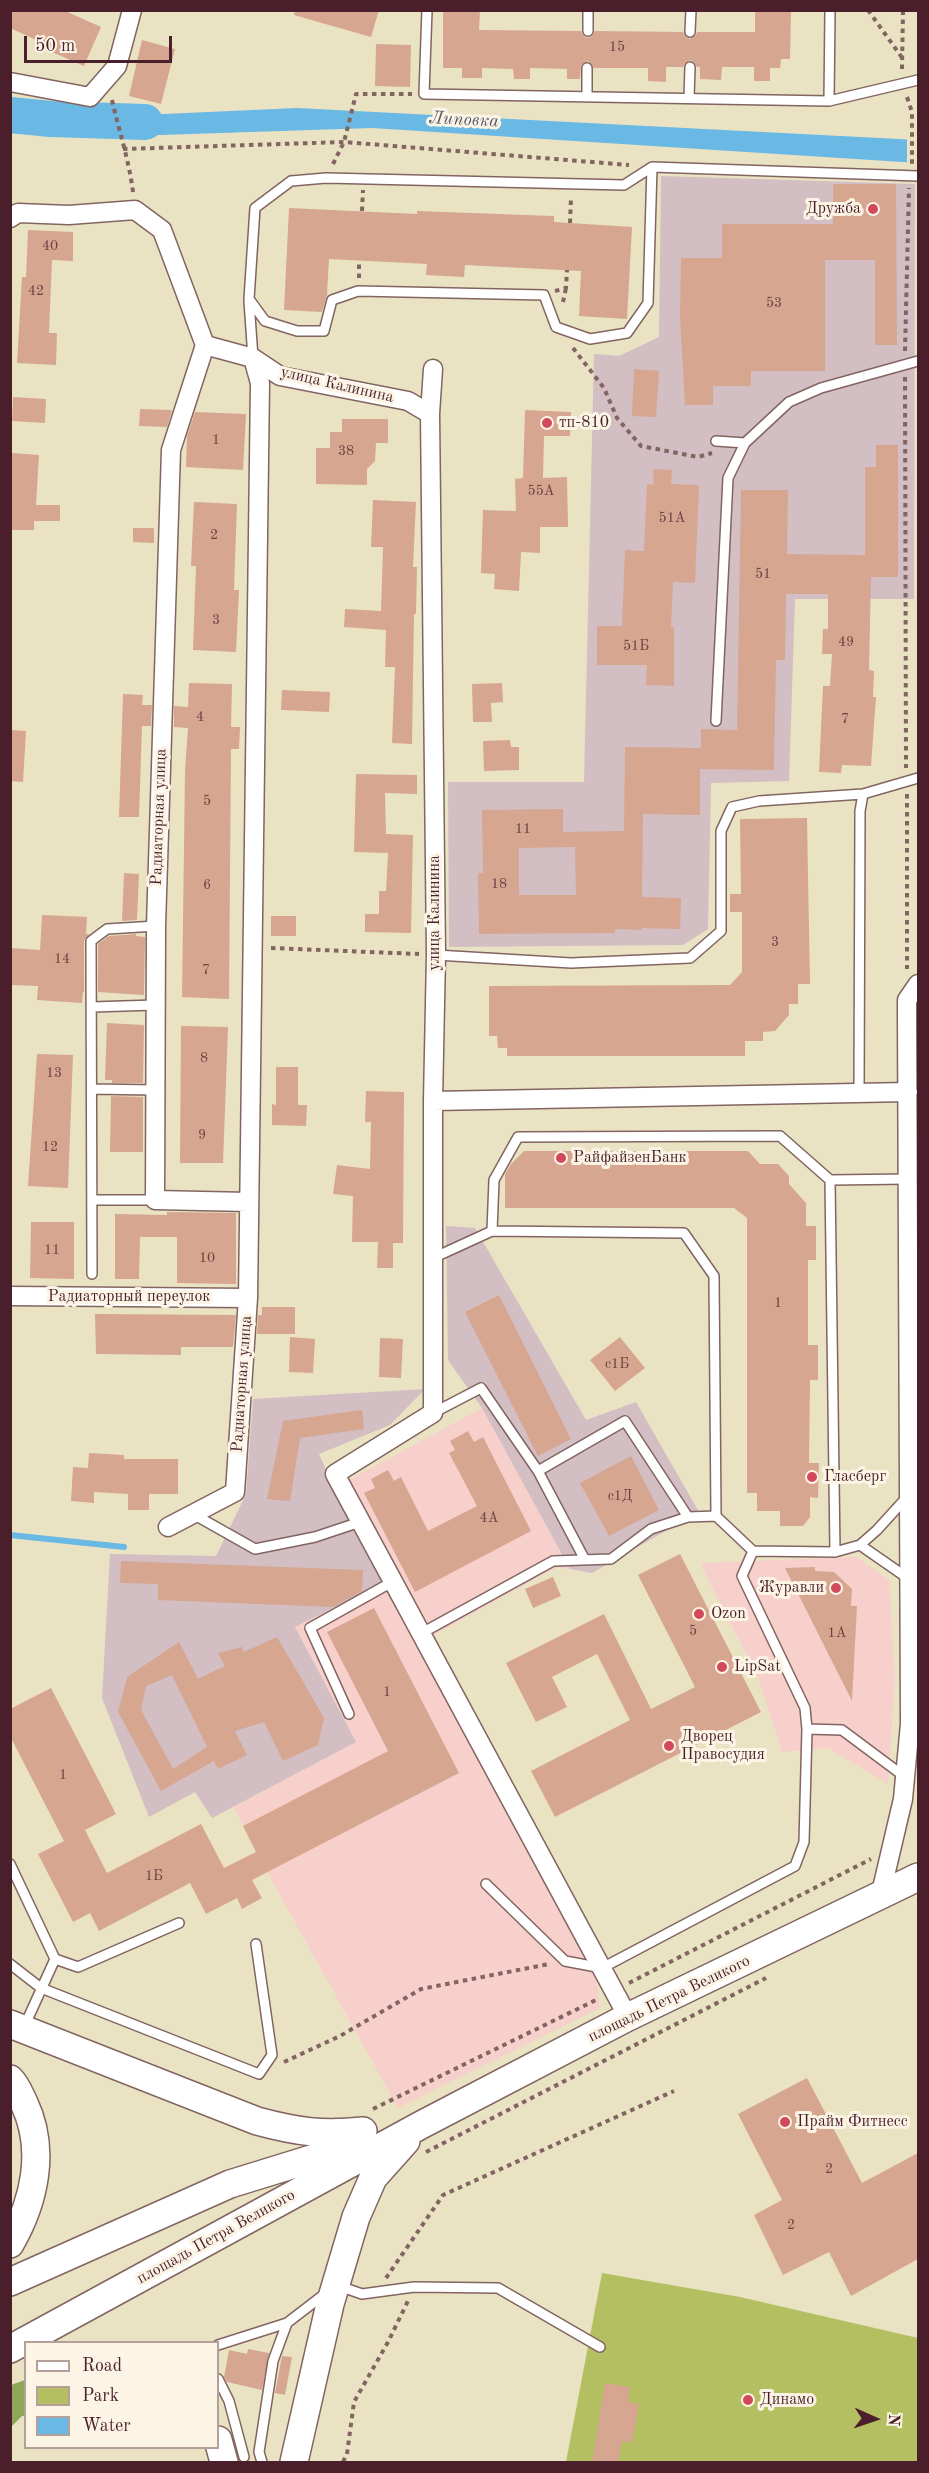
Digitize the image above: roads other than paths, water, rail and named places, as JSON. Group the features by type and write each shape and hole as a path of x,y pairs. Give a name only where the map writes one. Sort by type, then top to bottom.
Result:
{"main road":[{"name":"площадь Петра Великого","path":"26,2341 421,2125 628,2017 918,1877"},
{"path":"17,2026 257,2121 296,2131 328,2134 421,2125"},
{"path":"10,2079 30,2116 37,2155 33,2192 10,2244"},
{"name":"площадь Петра Великого","path":"10,2282 230,2184 421,2125"},
{"path":"294,2463 336,2284 357,2217 373,2178 421,2125"},
{"name":"площадь Петра Великого","path":"10,2350 24,2342"},
{"path":"219,2442 232,2461"}],"street":[{"path":"10,82 90,97 117,66 132,10"},
{"path":"13,214 69,215 135,210 162,230 206,345"},
{"name":"улица Калинина","path":"206,345 253,358 280,376 408,401 430,414"},
{"name":"Радиаторная улица","path":"155,1200 156,926 171,450 206,345"},
{"name":"Радиаторная улица","path":"168,1527 235,1492 248,1298 260,383 253,358"},
{"name":"улица Калинина","path":"433,369 430,414 436,955 432,1101 433,1413"},
{"path":"880,1897 903,1800 914,1724 909,1579 907,1000 918,984"},
{"path":"432,1101 908,1092"},
{"path":"155,1200 249,1202"},
{"name":"Радиаторный переулок","path":"10,1296 248,1298"},
{"path":"433,1413 335,1474 628,2017"}],"lane":[{"path":"427,10 424,94 829,101 918,80"},
{"path":"588,10 588,31"},
{"path":"690,32 691,10"},
{"path":"829,101 830,10"},
{"path":"689,98 690,67"},
{"path":"587,68 587,96"},
{"path":"253,358 249,299 255,208 291,181 326,178 624,186 652,167 913,175"},
{"path":"249,299 265,321 297,330 324,331 332,300 358,291 544,295 556,327 590,339 627,333 648,303 652,167"},
{"path":"716,721 728,478 745,443 789,402 821,388 918,361"},
{"path":"716,441 745,443"},
{"path":"436,955 571,963 690,957 721,931 721,831 732,807 759,801 862,794 918,777"},
{"path":"859,1092 860,811 862,794"},
{"path":"92,1274 92,941 107,929 156,926"},
{"path":"92,1007 155,1005"},
{"path":"92,1089 155,1090"},
{"path":"492,1231 494,1180 518,1137 780,1136 830,1180 908,1179"},
{"path":"830,1180 835,1552"},
{"path":"92,1200 155,1200"},
{"path":"433,1258 492,1231 684,1233 714,1276 716,1516"},
{"path":"433,1413 481,1388 538,1471 585,1560"},
{"path":"538,1471 626,1421 688,1517"},
{"path":"420,1634 553,1561 611,1559 651,1529 688,1517 716,1516 753,1551 835,1552 860,1545 909,1496"},
{"path":"192,1514 255,1549 315,1537 360,1522"},
{"path":"860,1545 909,1579"},
{"path":"486,1884 565,1962 602,1968 795,1866 804,1842 807,1729 805,1708 742,1576 753,1551"},
{"path":"349,1714 310,1628 392,1582"},
{"path":"807,1729 842,1730 905,1777"},
{"path":"10,1864 55,1959 78,1967 179,1923"},
{"path":"10,1964 41,1988 259,2074 272,2055 256,1944"},
{"path":"17,2026 41,1988 55,1959"},
{"path":"219,2345 287,2323 336,2284 362,2294 414,2287 498,2288 600,2347"},
{"path":"262,2463 260,2452 273,2361 287,2323"},
{"path":"219,2381 229,2401 232,2461 260,2452"}],"water":[{"path":"297,108 918,140 918,163 372,128 100,137 97,117"}],"waterway":[{"name":"Липовка","path":"10,115 51,119 145,122"},
{"path":"10,1535 124,1547"}],"place":[{"name":"Дружба","path":"873,209"},
{"name":"тп-810","path":"547,423"},
{"name":"РайфайзенБанк","path":"561,1158"},
{"name":"Гласберг","path":"812,1477"},
{"name":"Журавли","path":"836,1588"},
{"name":"Ozon","path":"699,1614"},
{"name":"LipSat","path":"722,1667"},
{"name":"Дворец Правосудия","path":"669,1746"},
{"name":"Прайм Фитнесс","path":"785,2122"},
{"name":"Динамо","path":"748,2400"}]}
